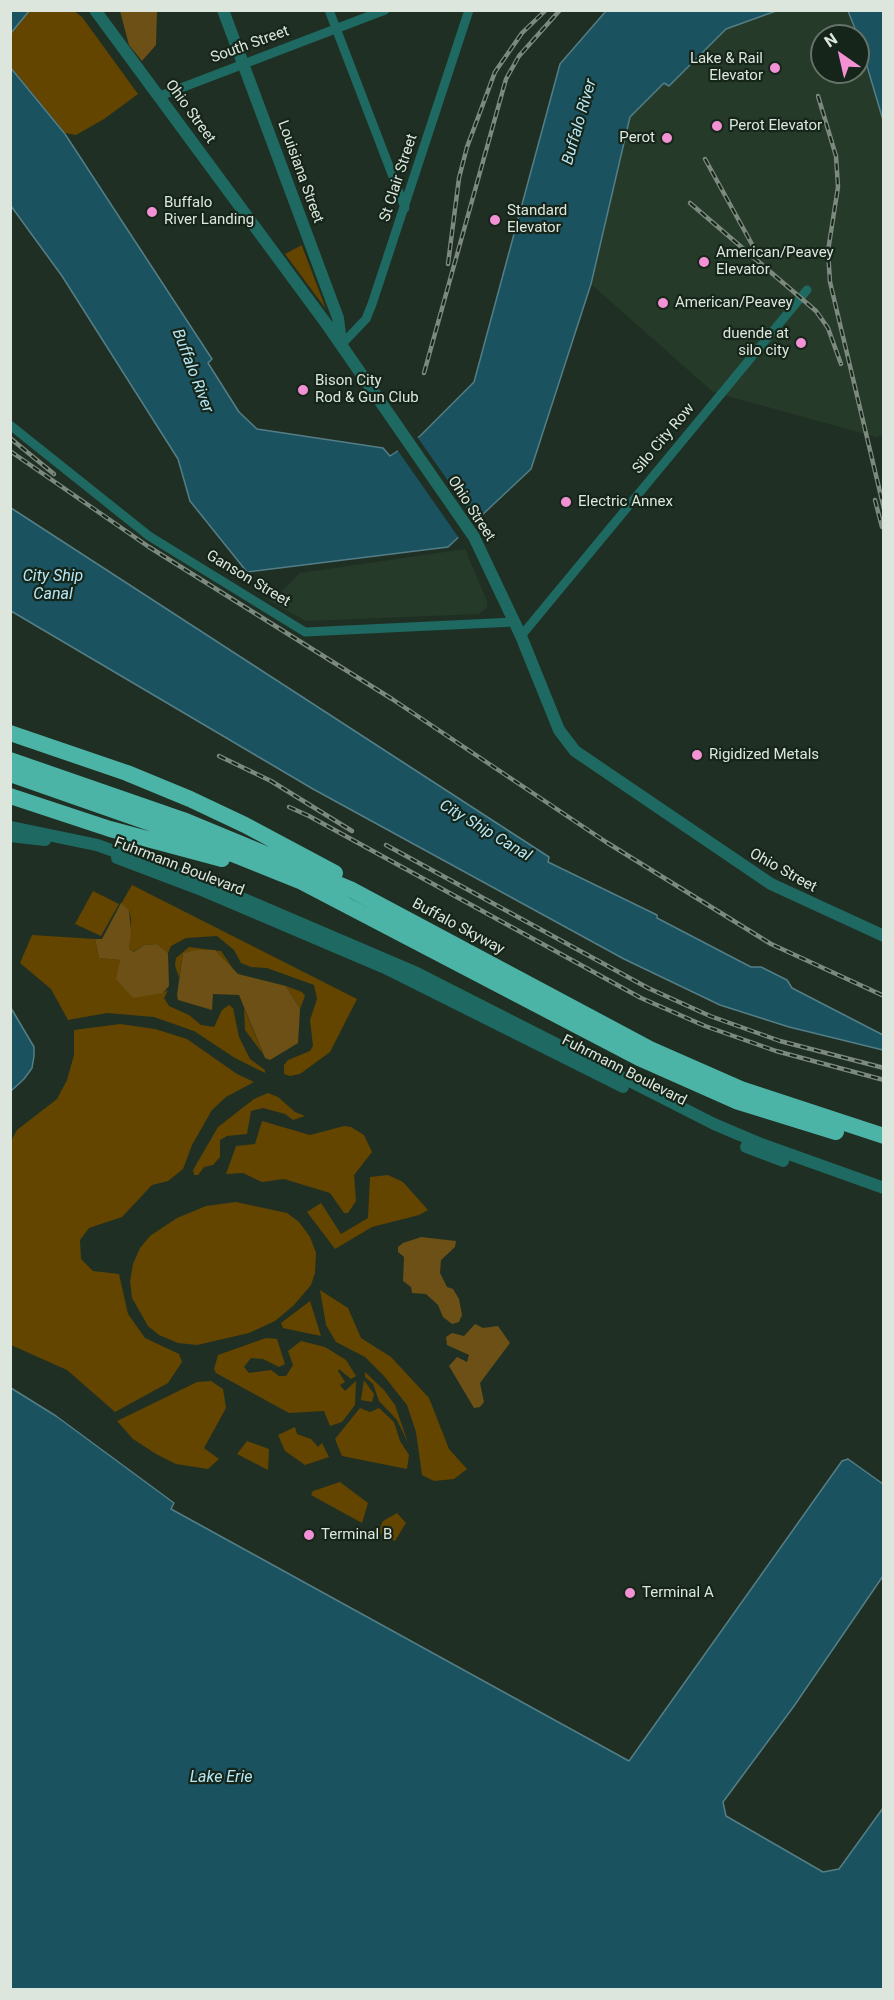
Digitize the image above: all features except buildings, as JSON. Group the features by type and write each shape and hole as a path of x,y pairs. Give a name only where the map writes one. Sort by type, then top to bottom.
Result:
{"highway":[{"path":"10,733 127,773 245,825 341,877 352,891"},
{"name":"Buffalo Skyway","path":"10,760 183,820 352,891 431,940 650,1063 736,1101 884,1147"},
{"name":"Buffalo Skyway","path":"10,774 193,838 300,881 431,940 650,1049 741,1089 884,1136"},
{"path":"10,796 110,830 300,881"}],"street":[{"name":"Ohio Street","path":"95,10 341,345 474,537 521,636 559,730 575,751 771,884 884,936"},
{"name":"Louisiana Street","path":"223,10 338,318 341,345"},
{"path":"329,10 405,208"},
{"name":"South Street","path":"159,96 386,10"},
{"name":"St Clair Street","path":"341,345 366,319 405,208 469,10"},
{"name":"Silo City Row","path":"521,636 807,290"},
{"name":"Ganson Street","path":"10,425 149,537 304,632 514,622"},
{"name":"Fuhrmann Boulevard","path":"10,827 96,848 387,964 704,1127 762,1154 884,1188"},
{"name":"Fuhrmann Boulevard","path":"10,836 96,848"},
{"name":"Fuhrmann Boulevard","path":"857,1182 884,1194"}],"shaded area":[{"path":"29,11 74,11 82,17 138,94 104,119 76,135 65,133 11,67 11,33"},
{"path":"120,11 157,11 156,45 142,61 129,45"},
{"path":"776,11 848,11 852,24 810,24 810,84 870,84 870,79 883,120 883,435 876,437 713,392 591,284 630,117 665,82 669,86 726,29"},
{"path":"302,246 326,309 285,254"},
{"path":"465,549 487,601 487,608 479,614 306,621 268,600 277,596 300,573"},
{"path":"132,885 357,999 330,1052 300,1074 290,1076 284,1074 284,1065 288,1060 310,1051 313,1046 310,1020 317,999 314,985 267,968 251,967 241,963 234,950 217,936 186,938 171,946 168,953 157,944 145,945 132,952 129,949 131,919 129,910 121,904"},
{"path":"93,891 119,904 101,936 75,924"},
{"path":"121,903 129,910 131,933 129,949 133,952 145,945 157,944 168,953 169,986 163,993 133,998 116,979 120,960 99,958 95,939 102,939"},
{"path":"32,935 95,939 99,958 120,960 119,967 163,993 168,990 164,998 169,1006 189,1015 201,1025 214,1027 222,1010 229,1005 233,1008 239,1037 250,1059 265,1070 265,1073 235,1058 194,1031 154,1017 107,1013 68,1020 51,989 20,963"},
{"path":"189,947 214,950 183,953 179,978 175,965 176,958"},
{"path":"215,950 221,951 234,970"},
{"path":"215,950 238,974 286,986 300,1009 298,1043 270,1060 265,1058 239,995 213,994 212,1010 178,1000 183,953"},
{"path":"286,986 302,992 305,996 300,1009"},
{"path":"244,1008 263,1054 245,1030"},
{"path":"120,1024 155,1029 187,1039 237,1074 254,1082 226,1097 212,1110 192,1145 183,1169 168,1181 152,1185 122,1217 89,1228 80,1240 81,1259 93,1271 119,1274 128,1314 145,1338 179,1354 182,1362 168,1383 115,1412 67,1370 11,1345 10,1143 17,1130 57,1099 67,1080 74,1055 74,1030"},
{"path":"268,1093 278,1097 295,1112 305,1116 293,1120 285,1114 263,1108 251,1111 247,1134 227,1136 220,1140 220,1157 213,1165 204,1167 198,1175 194,1175 193,1170 218,1127 254,1099"},
{"path":"262,1121 310,1135 344,1126 351,1127 364,1135 372,1152 354,1175 356,1201 348,1213 344,1213 330,1193 284,1179 262,1182 243,1173 226,1174 236,1146 255,1144"},
{"path":"388,1175 403,1182 428,1210 419,1215 372,1227 335,1249 307,1212 321,1203 341,1234 368,1218 370,1177"},
{"path":"236,1202 287,1213 299,1222 310,1237 316,1253 315,1273 311,1285 294,1305 275,1321 249,1333 197,1345 178,1343 159,1335 148,1326 132,1298 130,1281 133,1264 140,1248 150,1236 177,1218 206,1206"},
{"path":"421,1237 456,1241 455,1247 441,1260 440,1273 447,1287 453,1289 459,1299 462,1315 459,1322 452,1324 443,1317 438,1305 426,1294 412,1293 411,1287 403,1281 404,1257 398,1252 398,1247"},
{"path":"320,1290 348,1308 361,1338 391,1357 429,1398 449,1449 467,1469 454,1479 434,1481 422,1475 416,1432 407,1405 365,1357 336,1342 326,1325"},
{"path":"310,1301 321,1336 283,1328 281,1323"},
{"path":"475,1324 483,1328 498,1326 510,1343 480,1383 484,1402 480,1407 474,1408 449,1366 457,1357 467,1362 469,1355 447,1345 446,1337 452,1333 464,1336"},
{"path":"266,1338 277,1339 285,1364 279,1367 263,1359 251,1358 244,1367 249,1373 271,1370 279,1376 286,1376 293,1365 288,1351 301,1341 325,1347 346,1360 356,1376 351,1379 339,1369 345,1382 340,1385 345,1391 356,1381 355,1405 342,1422 330,1426 324,1411 289,1413 216,1373 214,1369 218,1355"},
{"path":"365,1372 384,1390 395,1405 408,1443 397,1420 379,1401 373,1384 365,1377"},
{"path":"364,1380 374,1394 372,1402 361,1400"},
{"path":"211,1381 223,1389 226,1408 204,1448 219,1459 208,1469 176,1464 156,1454 133,1439 117,1421 197,1382"},
{"path":"360,1408 370,1412 379,1408 394,1422 400,1441 409,1455 407,1469 342,1456 335,1439"},
{"path":"295,1427 297,1434 311,1439 318,1447 322,1443 329,1457 305,1465 285,1451 278,1435"},
{"path":"247,1441 269,1449 268,1470 237,1454"},
{"path":"340,1482 368,1503 362,1523 311,1495 313,1491"},
{"path":"397,1513 406,1523 395,1541 378,1532 383,1521"}],"water":[{"path":"10,11 29,11 11,33"},
{"name":"Buffalo River","path":"606,11 776,11 726,29 669,86 664,83 630,117 591,284 531,469 448,547 247,572 190,501 178,459 62,276 11,206 10,67 65,134 212,359 208,363 239,412 257,429 383,448 390,456 420,436 474,382 560,64"},
{"path":"848,11 883,11 883,120 870,76 870,24 853,24"},
{"name":"City Ship Canal","path":"11,508 549,857 548,862 657,915 657,918 751,967 761,967 787,980 792,988 883,1035 883,1050 789,1027 720,1005 624,959 313,789 11,611"},
{"path":"11,1008 34,1047 34,1056 32,1068 11,1091"},
{"name":"Lake Erie","path":"11,1388 56,1416 174,1503 171,1509 629,1761 842,1461 848,1459 883,1484 883,1576 794,1706 723,1802 726,1816 823,1872 839,1869 883,1808 883,1989 11,1989"}],"pier":[{"path":"416,435 478,524 461,541 396,448"}],"railway":[{"path":"448,264 459,178 467,147 495,72 522,33 546,10"},
{"path":"424,373 506,79 519,56 560,10"},
{"path":"818,96 836,156 838,187 828,251 830,282 884,509"},
{"path":"705,159 759,257"},
{"path":"690,203 816,311 828,328 841,364"},
{"path":"10,438 54,474"},
{"path":"10,451 149,547 392,699 606,842 771,944 884,996"},
{"path":"875,500 882,527"},
{"path":"219,756 271,781 352,831"},
{"path":"289,807 641,998 705,1026 776,1051 884,1080"},
{"path":"386,845 648,988 710,1016 780,1041 884,1068"}],"place":[{"name":"Lake & Rail Elevator","path":"775,68"},
{"name":"Perot Elevator","path":"717,126"},
{"name":"Perot","path":"667,138"},
{"name":"Buffalo River Landing","path":"152,212"},
{"name":"Standard Elevator","path":"495,220"},
{"name":"American/Peavey Elevator","path":"704,262"},
{"name":"American/Peavey","path":"663,303"},
{"name":"duende at silo city","path":"801,343"},
{"name":"Bison City Rod & Gun Club","path":"303,390"},
{"name":"Electric Annex","path":"566,502"},
{"name":"Rigidized Metals","path":"697,755"},
{"name":"Terminal B","path":"309,1535"},
{"name":"Terminal A","path":"630,1593"}]}
